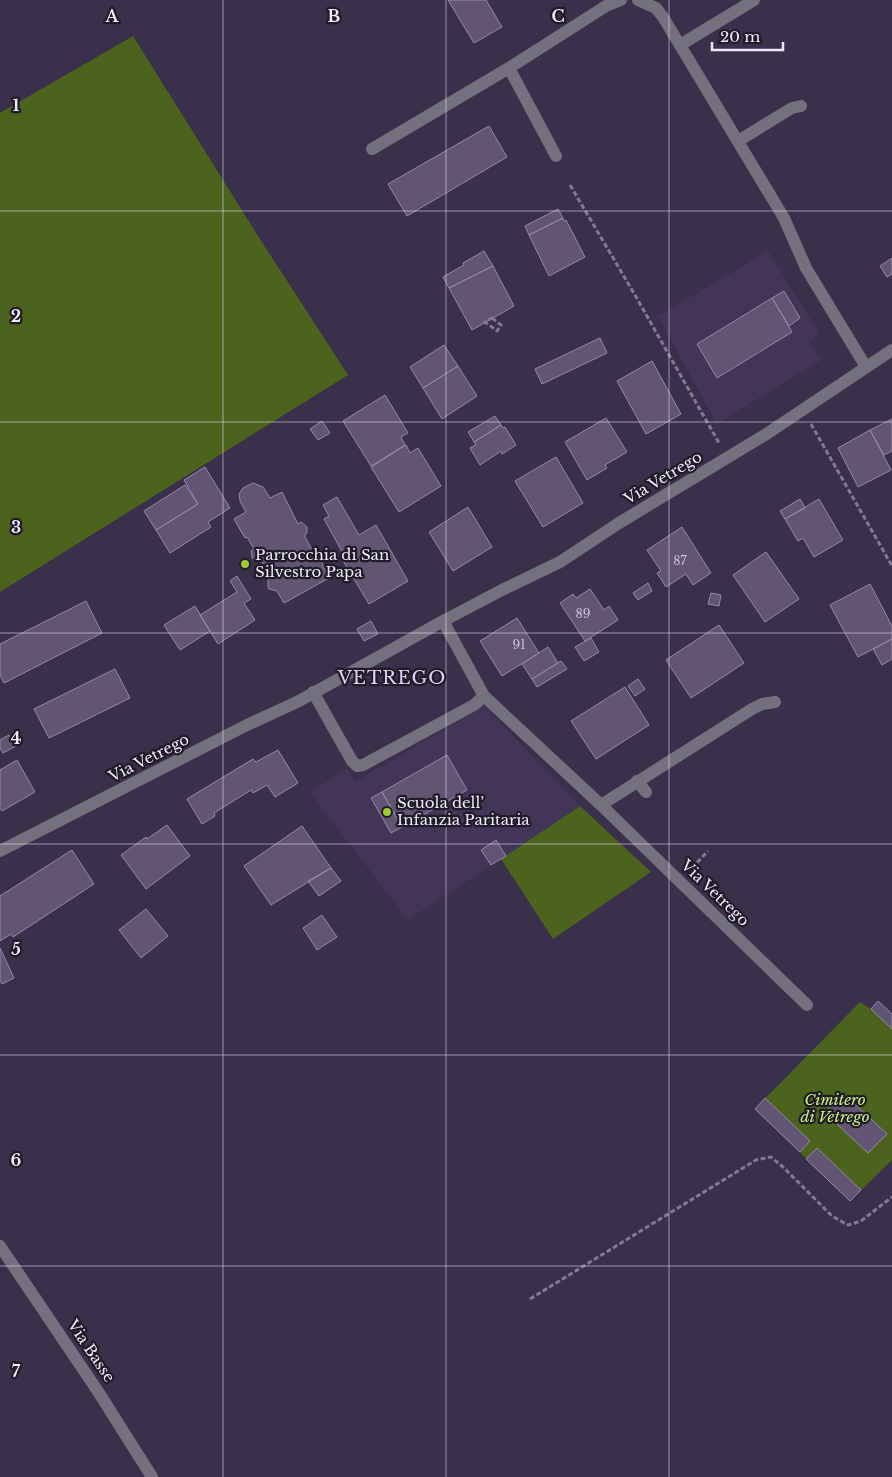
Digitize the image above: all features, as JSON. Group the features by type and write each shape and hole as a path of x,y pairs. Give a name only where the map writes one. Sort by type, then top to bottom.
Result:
{"street":[{"path":"372,149 509,68 606,6 621,0"},
{"path":"638,0 656,8 680,45 790,228 806,268 866,367"},
{"path":"680,45 754,0"},
{"path":"509,68 556,156"},
{"path":"738,141 792,108 801,106"},
{"name":"Via Vetrego","path":"0,851 314,692 443,621 560,562 619,523 728,458 892,350"},
{"name":"Via Vetrego","path":"443,621 484,696 601,805 807,1005"},
{"path":"314,692 352,761 357,766 363,765 474,705 484,696"},
{"path":"601,805 752,709 762,704 775,702"},
{"path":"637,781 646,792"},
{"name":"Via Basse","path":"0,1246 99,1393 152,1477"}],"path":[{"path":"570,185 728,458"},
{"path":"492,318 501,325 497,331 486,322 492,318"},
{"path":"803,410 892,566"},
{"path":"679,880 708,851"},
{"path":"530,1298 756,1160 771,1157 832,1216 848,1225 862,1221 892,1197"}],"shaded area":[{"path":"768,251 819,333 809,341 821,360 717,424 658,316"},
{"path":"484,706 580,806 408,920 310,793 347,768 355,782"}],"green space":[{"path":"133,36 258,236 348,375 0,592 0,113"},
{"path":"580,806 651,872 553,939 501,859"},
{"name":"Cimitero di Vetrego","path":"860,1002 871,1009 892,1014 892,1160 850,1201 755,1109"}],"building":[{"path":"448,0 486,0 502,27 474,43"},
{"path":"489,126 507,157 407,216 388,184"},
{"path":"558,209 563,218 529,235 525,226"},
{"path":"563,218 564,221 566,220 585,257 549,276 529,235"},
{"path":"484,251 493,266 449,288 443,277"},
{"path":"892,258 892,274 887,277 880,266"},
{"path":"493,266 514,306 472,330 449,288"},
{"path":"784,291 800,318 789,326 772,298"},
{"path":"772,298 792,332 717,378 697,344"},
{"path":"600,338 607,353 542,384 535,369"},
{"path":"444,345 458,366 423,388 410,367"},
{"path":"652,361 681,414 646,434 617,381"},
{"path":"458,366 477,396 442,419 423,388"},
{"path":"385,395 408,433 401,437 405,445 371,466 343,421"},
{"path":"495,416 501,425 474,442 468,432"},
{"path":"606,418 627,452 605,465 607,468 587,480 565,442"},
{"path":"892,419 892,451 884,455 870,430"},
{"path":"322,421 330,433 318,440 310,429"},
{"path":"501,425 503,428 505,427 516,445 502,454 501,451 480,465 470,448 476,445 474,442"},
{"path":"870,430 891,470 858,487 838,448"},
{"path":"406,445 410,453 418,448 441,486 399,512 371,467"},
{"path":"556,457 583,503 543,527 515,481"},
{"path":"205,467 230,508 208,522 211,527 170,553 156,530 198,504 184,480"},
{"path":"253,483 263,487 270,498 282,492 298,524 301,522 307,527 305,537 314,553 317,551 325,558 322,564 329,578 284,603 277,591 269,589 268,580 271,577 262,562 252,558 251,551 254,549 234,519 246,512 240,501 239,494 243,488"},
{"path":"185,485 198,504 156,530 144,511"},
{"path":"337,497 359,535 376,525 408,581 369,604 342,559 345,557 324,519 329,516 323,505"},
{"path":"800,499 805,508 785,519 780,511"},
{"path":"819,499 843,540 814,557 803,538 798,541 785,519"},
{"path":"468,507 492,547 453,571 429,532"},
{"path":"682,527 711,573 693,585 686,574 666,587 657,573 661,571 647,550"},
{"path":"766,552 799,599 765,622 733,575"},
{"path":"237,576 251,599 244,603 255,620 218,644 200,615 237,592 230,581"},
{"path":"648,583 652,591 638,600 633,593"},
{"path":"870,584 892,626 892,639 858,657 830,605"},
{"path":"590,589 604,610 609,606 618,620 585,641 560,603 573,594 576,598"},
{"path":"711,593 721,595 719,606 708,604"},
{"path":"86,601 102,633 4,683 0,675 0,644"},
{"path":"195,606 210,631 180,650 164,625"},
{"path":"517,618 539,653 502,676 480,641"},
{"path":"371,621 378,634 364,641 357,629"},
{"path":"719,625 744,663 691,698 666,660"},
{"path":"591,638 599,652 584,661 575,647"},
{"path":"892,639 892,659 882,665 873,649"},
{"path":"548,647 558,663 532,679 522,664"},
{"path":"561,661 567,669 537,687 532,679"},
{"path":"115,669 130,698 49,738 34,709"},
{"path":"638,679 645,689 635,696 628,686"},
{"path":"625,687 649,725 596,759 571,721"},
{"path":"9,735 16,746 3,753 0,748 0,740"},
{"path":"278,750 298,783 275,797 267,785 253,793 251,790 214,813 215,816 202,824 187,799 253,759 256,762"},
{"path":"447,755 467,790 402,827 382,792"},
{"path":"17,760 35,792 2,811 0,808 0,770"},
{"name":"Scuola dell’ Infanzia Paritaria","path":"382,792 402,827 391,833 371,798"},
{"path":"167,825 190,856 146,889 121,855"},
{"path":"302,826 331,868 271,905 244,866"},
{"path":"496,840 506,856 491,865 481,850"},
{"path":"72,850 94,884 13,937 11,934 0,941 0,896"},
{"path":"331,868 341,881 319,896 308,881"},
{"path":"146,909 168,936 141,958 119,930"},
{"path":"322,915 337,937 317,950 303,928"},
{"path":"0,948 14,978 2,984 0,980"},
{"path":"878,1001 892,1014 892,1029 871,1009"},
{"path":"843,1093 887,1134 868,1153 825,1113"},
{"path":"765,1098 810,1141 800,1152 755,1109"},
{"path":"817,1148 861,1190 850,1201 806,1159"}],"place":[{"name":"Parrocchia di San Silvestro Papa","path":"245,564"},
{"name":"Scuola dell’ Infanzia Paritaria","path":"387,812"}],"district":[{"name":"VETREGO","path":"392,678"}]}
